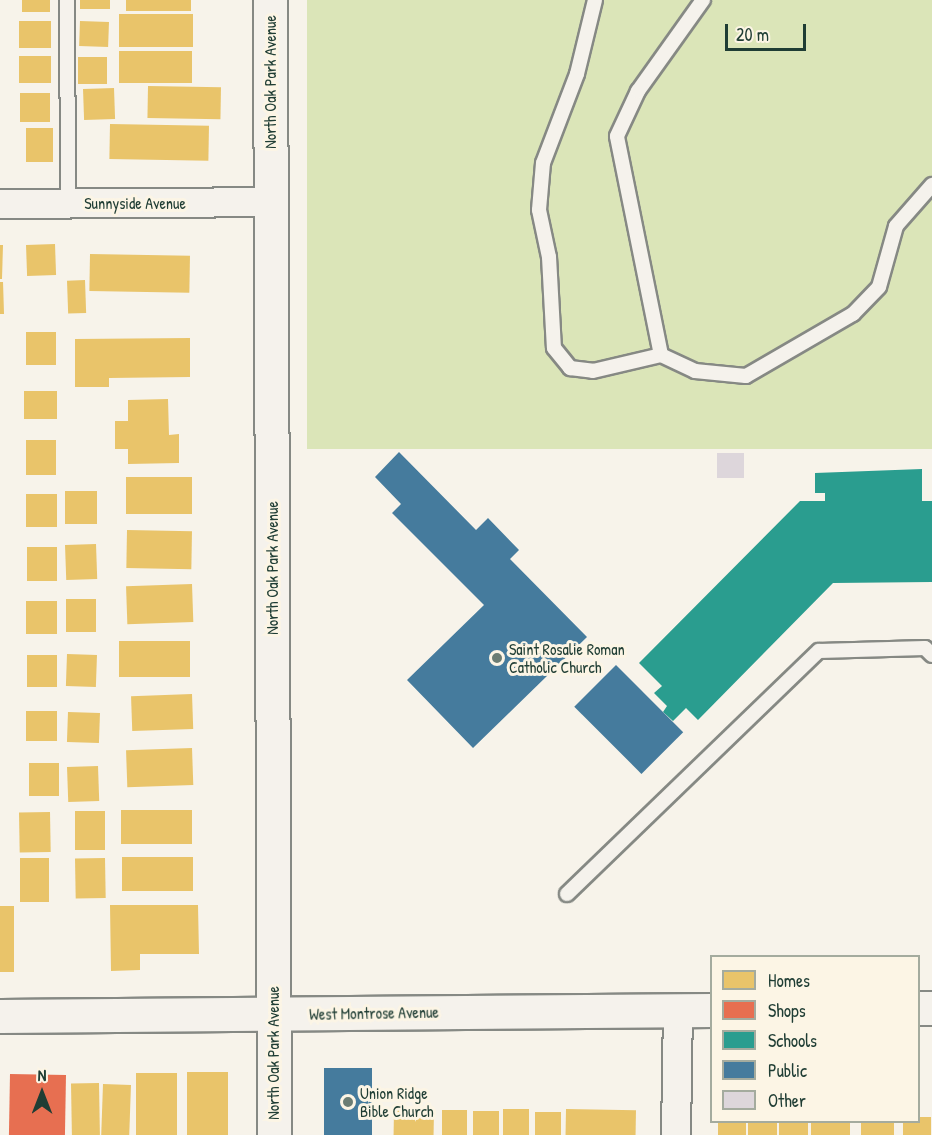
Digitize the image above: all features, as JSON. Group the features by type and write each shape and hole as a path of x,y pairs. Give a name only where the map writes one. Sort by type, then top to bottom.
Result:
{"street":[{"name":"North Oak Park Avenue","path":"270,0 274,1135"},
{"name":"Sunnyside Avenue","path":"0,204 270,202"},
{"path":"676,1135 678,1010"},
{"name":"West Montrose Avenue","path":"0,1016 710,1010"}],"lane":[{"path":"67,0 68,203"},
{"path":"595,0 577,74 543,163 539,227 549,257 554,348 560,361 582,371 661,355 695,370 746,376 805,345 853,314 879,287 896,226 932,185"},
{"path":"661,355 617,136 638,91 703,0"},
{"path":"567,894 819,651 925,648 932,655"}],"green space":[{"path":"307,0 932,0 932,449 307,449"}],"building: Homes":[{"path":"22,0 50,0 50,12 22,12"},
{"path":"80,0 110,0 110,9 80,9"},
{"path":"126,0 191,0 191,11 126,11"},
{"path":"119,14 193,14 193,47 119,47"},
{"path":"19,21 51,21 51,48 19,48"},
{"path":"80,21 109,22 108,47 79,46"},
{"path":"119,51 192,51 192,83 119,83"},
{"path":"19,56 51,56 51,83 19,83"},
{"path":"78,57 107,57 107,84 78,84"},
{"path":"148,86 221,87 220,119 147,118"},
{"path":"114,88 115,119 84,120 83,89"},
{"path":"20,93 50,93 50,122 20,122"},
{"path":"110,124 209,126 208,161 109,159"},
{"path":"26,128 53,128 53,162 26,162"},
{"path":"55,244 56,275 27,276 26,245"},
{"path":"0,245 3,245 2,279 0,279"},
{"path":"90,254 190,256 189,293 89,291"},
{"path":"85,280 86,313 68,314 67,281"},
{"path":"0,282 3,282 4,314 0,314"},
{"path":"26,332 56,332 56,365 26,365"},
{"path":"190,338 190,377 109,378 109,387 75,387 75,339"},
{"path":"24,391 57,391 57,419 24,419"},
{"path":"168,399 169,435 179,434 179,463 128,464 128,449 115,449 115,421 128,421 128,400"},
{"path":"26,440 56,440 56,475 26,475"},
{"path":"126,477 192,477 192,514 126,514"},
{"path":"65,491 97,491 97,524 65,524"},
{"path":"26,494 57,494 57,527 26,527"},
{"path":"127,530 192,531 191,569 126,568"},
{"path":"96,544 97,579 66,580 65,545"},
{"path":"27,547 57,547 57,581 27,581"},
{"path":"192,584 193,622 127,624 126,586"},
{"path":"66,599 96,599 96,632 66,632"},
{"path":"26,601 57,601 57,634 26,634"},
{"path":"119,641 190,641 190,677 119,677"},
{"path":"67,654 97,655 96,687 66,686"},
{"path":"27,655 57,655 57,687 27,687"},
{"path":"192,694 193,729 132,731 131,696"},
{"path":"26,711 57,711 57,741 26,741"},
{"path":"68,712 100,713 99,743 67,742"},
{"path":"192,748 193,785 127,787 126,750"},
{"path":"29,763 59,763 59,796 29,796"},
{"path":"98,766 99,801 68,802 67,767"},
{"path":"121,810 192,810 192,844 121,844"},
{"path":"75,811 105,811 105,850 75,850"},
{"path":"50,812 51,852 20,853 19,813"},
{"path":"122,857 193,857 193,891 122,891"},
{"path":"20,858 49,858 49,902 20,902"},
{"path":"105,858 106,898 76,899 75,859"},
{"path":"110,905 198,905 199,954 140,954 140,970 111,971"},
{"path":"0,906 14,906 14,972 0,972"},
{"path":"187,1072 228,1072 228,1135 187,1135"},
{"path":"136,1073 177,1073 177,1135 136,1135"},
{"path":"71,1083 99,1083 100,1135 72,1135"},
{"path":"103,1084 131,1085 129,1135 101,1135"},
{"path":"503,1109 529,1109 529,1135 503,1135"},
{"path":"566,1109 636,1110 636,1135 566,1135"},
{"path":"394,1110 434,1111 434,1135 394,1135"},
{"path":"442,1110 467,1110 467,1135 442,1135"},
{"path":"473,1111 499,1111 499,1135 473,1135"},
{"path":"535,1112 561,1112 561,1135 535,1135"},
{"path":"920,1117 931,1117 931,1135 903,1135 903,1123 920,1123"},
{"path":"718,1123 746,1123 746,1135 718,1135"},
{"path":"748,1123 777,1123 777,1135 748,1135"},
{"path":"779,1123 808,1123 808,1135 779,1135"},
{"path":"811,1123 850,1123 850,1135 811,1135"},
{"path":"861,1123 894,1123 894,1135 861,1135"}],"building: Shops":[{"path":"10,1074 66,1075 65,1135 9,1135"}],"building: Schools":[{"path":"922,469 922,501 932,501 932,582 833,583 698,720 686,708 673,721 663,712 667,706 654,693 662,686 639,663 800,501 825,501 825,493 815,493 815,473"}],"building: Public":[{"name":"Saint Rosalie Roman Catholic Church","path":"399,452 476,530 488,518 519,550 510,559 587,637 473,748 407,680 484,605 392,513 401,504 375,477"},
{"path":"616,665 683,732 641,774 574,707"},
{"name":"Union Ridge Bible Church","path":"324,1068 372,1068 372,1135 324,1135"}],"building: Other":[{"path":"717,453 744,453 744,478 717,478"}],"place":[{"name":"Saint Rosalie Roman Catholic Church","path":"497,658"},
{"name":"Union Ridge Bible Church","path":"348,1102"}]}
